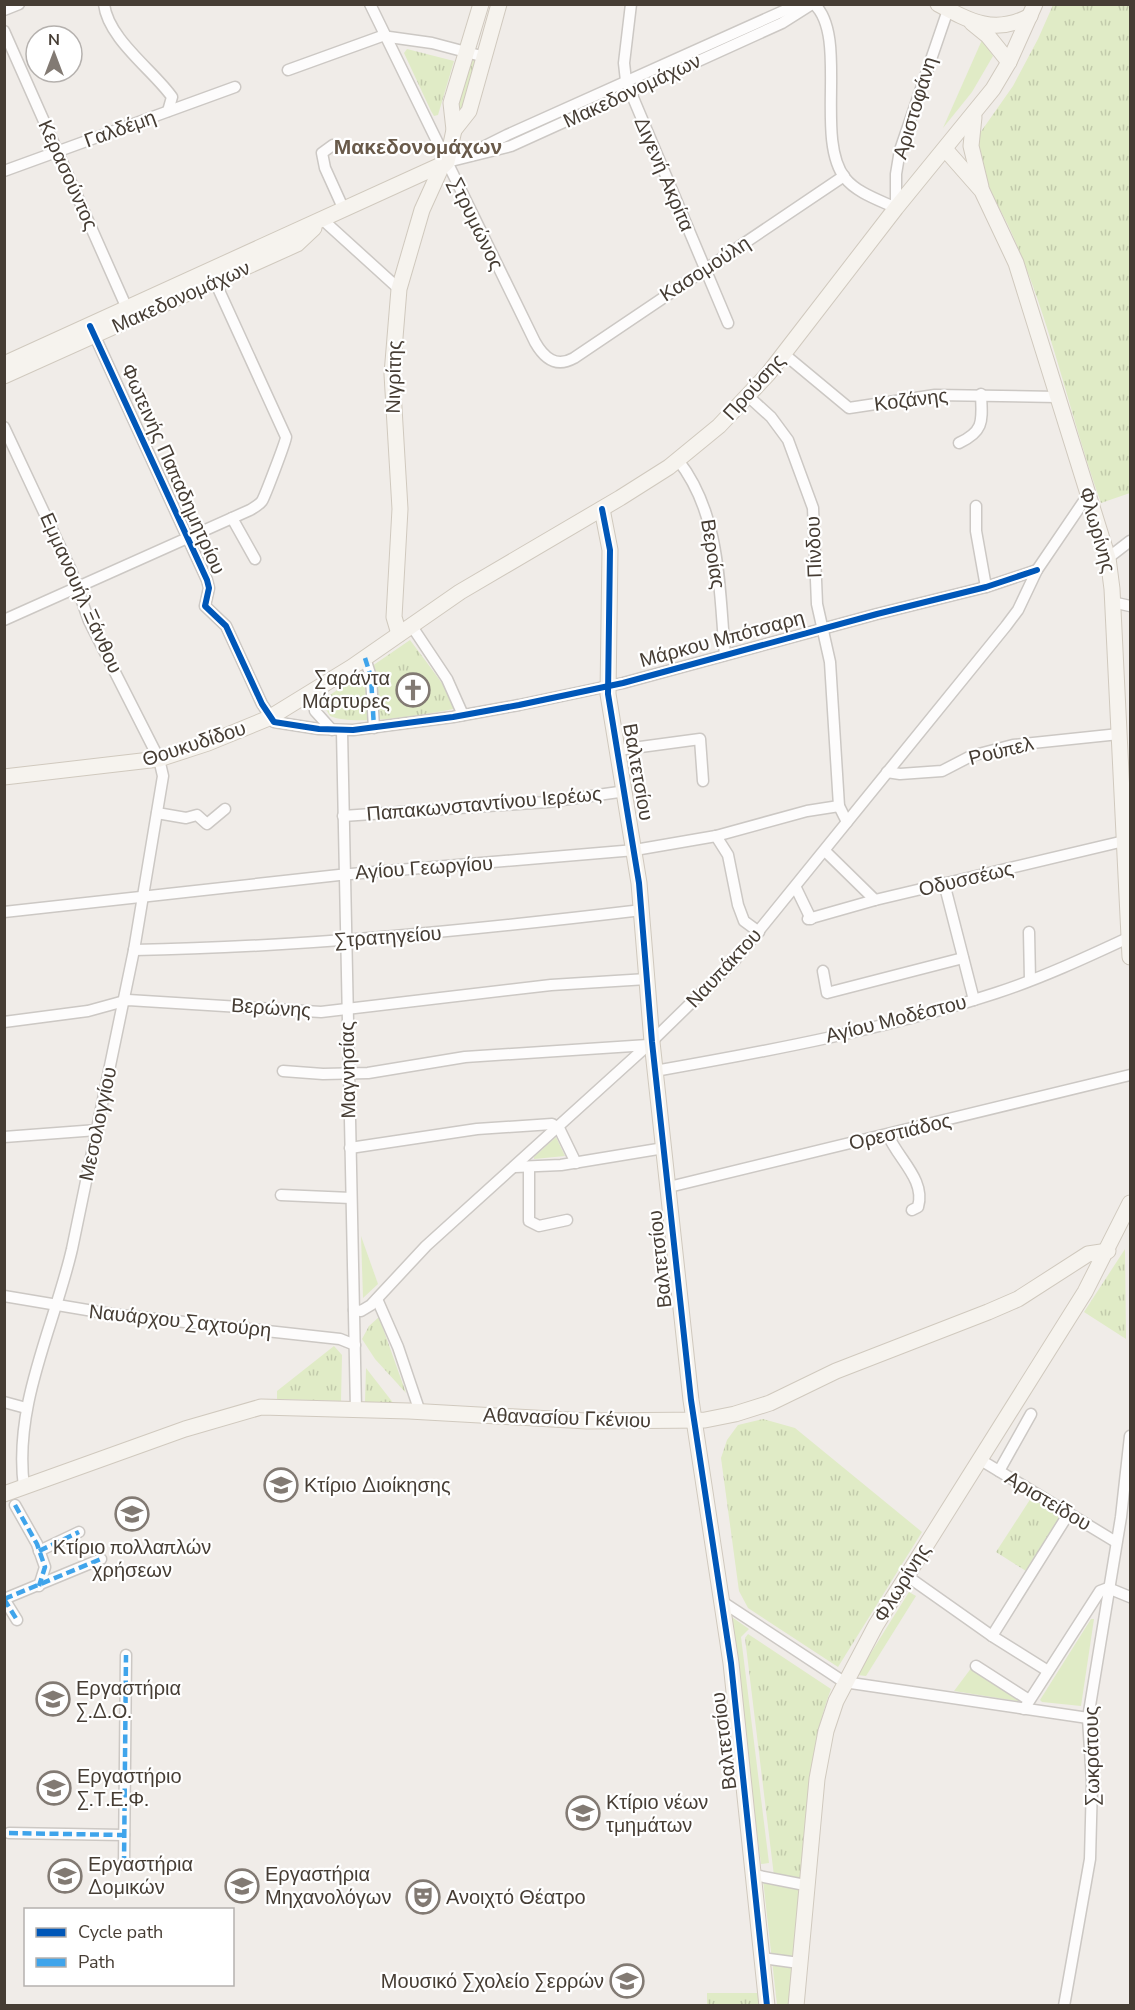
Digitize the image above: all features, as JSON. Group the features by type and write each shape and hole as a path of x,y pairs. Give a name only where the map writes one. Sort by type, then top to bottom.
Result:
{"street":[{"path":"4,10 19,4"},
{"path":"104,4 107,16 124,42 153,78 171,95 172,104 168,111"},
{"name":"Στρυμώνος","path":"370,4 445,163 538,348 552,362 565,362"},
{"name":"Νιγρίτης","path":"405,629 394,617 400,509 392,392 399,289 416,225 445,163 454,130 451,104 481,4"},
{"name":"Νιγρίτης","path":"454,130 469,111 499,4"},
{"path":"632,4 624,63 628,86 799,4"},
{"path":"813,4 823,15 827,31 835,148 844,176 863,192 896,208"},
{"name":"Μακεδονομάχων","path":"4,364 93,330 302,241 320,221 445,163 464,157 507,135 782,23 813,4"},
{"path":"945,6 988,36 1009,62"},
{"name":"Αριστοφάνη","path":"896,208 896,174 900,150 945,6"},
{"path":"964,18 984,24 1003,26 1033,10"},
{"name":"Προύσης","path":"365,658 460,592 603,509 678,460 749,397 896,208 976,111 1009,62 1033,10"},
{"name":"Κερασούντος","path":"4,31 129,314"},
{"path":"288,70 368,39 385,36 485,57"},
{"name":"Διγενή Ακρίτα","path":"628,86 728,323"},
{"name":"Γαλδέμη","path":"4,171 235,87"},
{"name":"Φλωρίνης","path":"976,111 971,128 971,146 982,191 1021,274 1108,558 1131,957"},
{"path":"333,145 322,153 325,168 344,210"},
{"name":"Φλωρίνης","path":"945,148 982,191"},
{"name":"Κασομούλη","path":"565,362 844,176"},
{"path":"320,221 399,289"},
{"path":"4,620 232,518 261,502 285,448 286,437 213,277"},
{"name":"Μακεδονομάχων","path":"4,376 93,330"},
{"name":"Φωτεινής Παπαδημητρίου","path":"93,330 208,585 204,606 226,626 269,718"},
{"name":"Κοζάνης","path":"784,354 847,407 911,397 981,394 1058,397"},
{"path":"959,443 973,436 980,429 981,394"},
{"name":"Πίνδου","path":"749,397 771,417 788,440 811,499 815,526 817,604 830,662 839,806 848,822"},
{"name":"Εμμανουήλ Ξάνθου","path":"4,427 77,586 89,621 159,759"},
{"name":"Βεροίας","path":"678,460 696,486 711,532 717,560 725,655"},
{"path":"1037,570 1088,495"},
{"path":"976,506 976,531 986,587"},
{"name":"Βαλτετσίου","path":"603,509 610,558 608,686 635,850 642,910 650,1043 669,1187 693,1421 738,1720 767,2006"},
{"path":"232,518 255,559"},
{"path":"1108,558 1131,541"},
{"name":"Μάρκου Μπότσαρη","path":"269,718 274,722 337,731 463,715 608,686 821,628 986,587 1037,570"},
{"name":"Ναυπάκτου","path":"354,1310 363,1310 377,1299 426,1246 559,1128 721,974 796,888 1006,626 1018,610 1037,570"},
{"path":"1112,602 1131,606"},
{"path":"405,629 447,679 463,715"},
{"path":"365,658 371,677 374,728"},
{"name":"Θουκυδίδου","path":"4,777 159,759 208,744 269,718 365,658"},
{"path":"314,691 315,711 337,731"},
{"name":"Μαγνησίας","path":"337,731 343,816 356,1410"},
{"name":"Ρούπελ","path":"887,772 900,774 942,771 964,759 998,748 1041,741 1119,734"},
{"path":"618,750 700,740 704,781"},
{"name":"Μεσολογγίου","path":"24,1487 22,1452 26,1408 58,1306 124,1001 163,776 159,759"},
{"name":"Παπακωνσταντίνου Ιερέως","path":"343,816 548,802 626,791"},
{"name":"Αγίου Γεωργίου","path":"4,912 344,874 635,850 716,836 807,811 839,806"},
{"path":"157,813 186,818 197,815 207,824 225,809"},
{"path":"716,836 728,855 738,905 744,921 759,932"},
{"name":"Οδυσσέως","path":"796,888 810,919 875,900 1124,841"},
{"path":"825,851 875,900"},
{"path":"944,884 974,1000"},
{"name":"Στρατηγείου","path":"134,950 345,941 458,932 642,910"},
{"path":"1029,932 1030,980"},
{"name":"Αγίου Μοδέστου","path":"655,1071 854,1031 974,1000 1030,980 1130,937"},
{"path":"823,971 827,993 963,958"},
{"name":"Βερώνης","path":"4,1022 64,1015 124,1001 150,999 315,1012 550,985 647,979"},
{"path":"283,1071 348,1074 483,1055 650,1043"},
{"name":"Ορεστιάδος","path":"669,1187 1131,1075"},
{"path":"350,1148 488,1128 545,1124 559,1128 576,1163"},
{"path":"4,1137 97,1130"},
{"path":"888,1135 894,1149 915,1178 922,1195 918,1207 912,1210"},
{"path":"515,1167 529,1168 576,1163 664,1148"},
{"path":"529,1168 529,1221 539,1226 567,1220"},
{"path":"281,1195 351,1198"},
{"name":"Φλωρίνης","path":"796,2006 805,1885 822,1747 829,1717 844,1682 907,1576 1108,1251 1129,1213"},
{"name":"Αθανασίου Γκένιου","path":"10,1500 24,1487 242,1411 261,1407 420,1412 556,1420 693,1421 735,1414 770,1403 836,1371 1018,1299 1088,1254 1108,1251"},
{"name":"Ναυάρχου Σαχτούρη","path":"4,1296 58,1306 340,1339 355,1345"},
{"path":"377,1299 398,1347 420,1412"},
{"path":"4,1402 26,1408"},
{"path":"999,1471 1031,1414"},
{"name":"Σωκράτους","path":"1064,2006 1091,1852 1092,1788 1088,1718 1129,1472 1131,1436"},
{"name":"Αριστείδου","path":"980,1459 1116,1542"},
{"path":"10,1500 39,1551 45,1567 39,1586"},
{"path":"992,1636 1069,1514"},
{"path":"39,1551 79,1532"},
{"path":"17,1620 4,1599 100,1559"},
{"path":"907,1576 992,1636 1048,1671"},
{"path":"1026,1705 1100,1591 1108,1588 1131,1598"},
{"path":"721,1601 844,1682 1026,1705 1088,1718"},
{"path":"124,1865 126,1655"},
{"path":"976,1666 1026,1705"},
{"path":"9,1833 124,1835"},
{"path":"754,1875 805,1885"},
{"path":"762,1958 799,1963"}],"green space":[{"path":"1053,5 1130,5 1130,493 1101,503 1035,291 1007,223 986,180 979,156 980,133 1013,86"},
{"path":"982,40 993,56 972,92 943,128"},
{"path":"407,49 454,61 438,115 434,116 431,111 404,53"},
{"path":"470,57 477,59 458,115 454,114"},
{"path":"410,640 458,708 374,720 341,719 330,716 324,706 327,697"},
{"path":"556,1137 565,1156 534,1159 534,1157"},
{"path":"361,1236 378,1284 363,1298"},
{"path":"1125,1249 1126,1339 1084,1312"},
{"path":"379,1317 406,1393 375,1359 362,1339 369,1326"},
{"path":"334,1346 342,1355 341,1401 277,1399 277,1391"},
{"path":"366,1368 394,1404 365,1402"},
{"path":"763,1419 795,1428 922,1532 838,1667 748,1608 739,1591 721,1458 727,1440 738,1425"},
{"path":"1031,1498 1058,1515 1058,1520 1026,1571 996,1552"},
{"path":"909,1592 916,1596 866,1676 857,1675"},
{"path":"729,1615 749,1629 741,1637 769,1863 761,1864"},
{"path":"1091,1619 1094,1619 1081,1706 1042,1702 1040,1700"},
{"path":"748,1634 831,1689 823,1712 813,1759 800,1881 774,1876 745,1638"},
{"path":"972,1667 1023,1702 954,1691"},
{"path":"763,1880 799,1886 790,2005 777,2005"},
{"path":"707,1993 758,1993 759,2005 707,2005"}],"marked path":[{"path":"365,658 371,677 374,728"},
{"path":"15,1505 37,1544 45,1567 39,1586"},
{"path":"39,1551 79,1532"},
{"path":"4,1599 101,1559"},
{"path":"4,1599 17,1620"},
{"path":"124,1865 126,1655"},
{"path":"9,1833 124,1835"}],"cycle path":[{"path":"90,326 207,580 209,588 205,606 226,626 262,704 274,722 319,729 353,730 453,717 519,705 623,683 986,587 1037,570"},
{"path":"602,509 610,550 608,694 639,883 652,1042 691,1400 731,1663 767,2006"}],"place":[{"name":"Σαράντα Μάρτυρες","path":"413,690"},
{"name":"Κτίριο Διοίκησης","path":"281,1485"},
{"name":"Κτίριο πολλαπλών χρήσεων","path":"132,1514"},
{"name":"Εργαστήρια Σ.Δ.Ο.","path":"53,1699"},
{"name":"Εργαστήριο Σ.Τ.Ε.Φ.","path":"54,1788"},
{"name":"Κτίριο νέων τμημάτων","path":"583,1813"},
{"name":"Εργαστήρια Δομικών","path":"65,1876"},
{"name":"Εργαστήρια Μηχανολόγων","path":"242,1886"},
{"name":"Ανοιχτό Θέατρο","path":"423,1897"},
{"name":"Μουσικό Σχολείο Σερρών","path":"627,1981"}],"district":[{"name":"Μακεδονομάχων","path":"418,147"}]}
